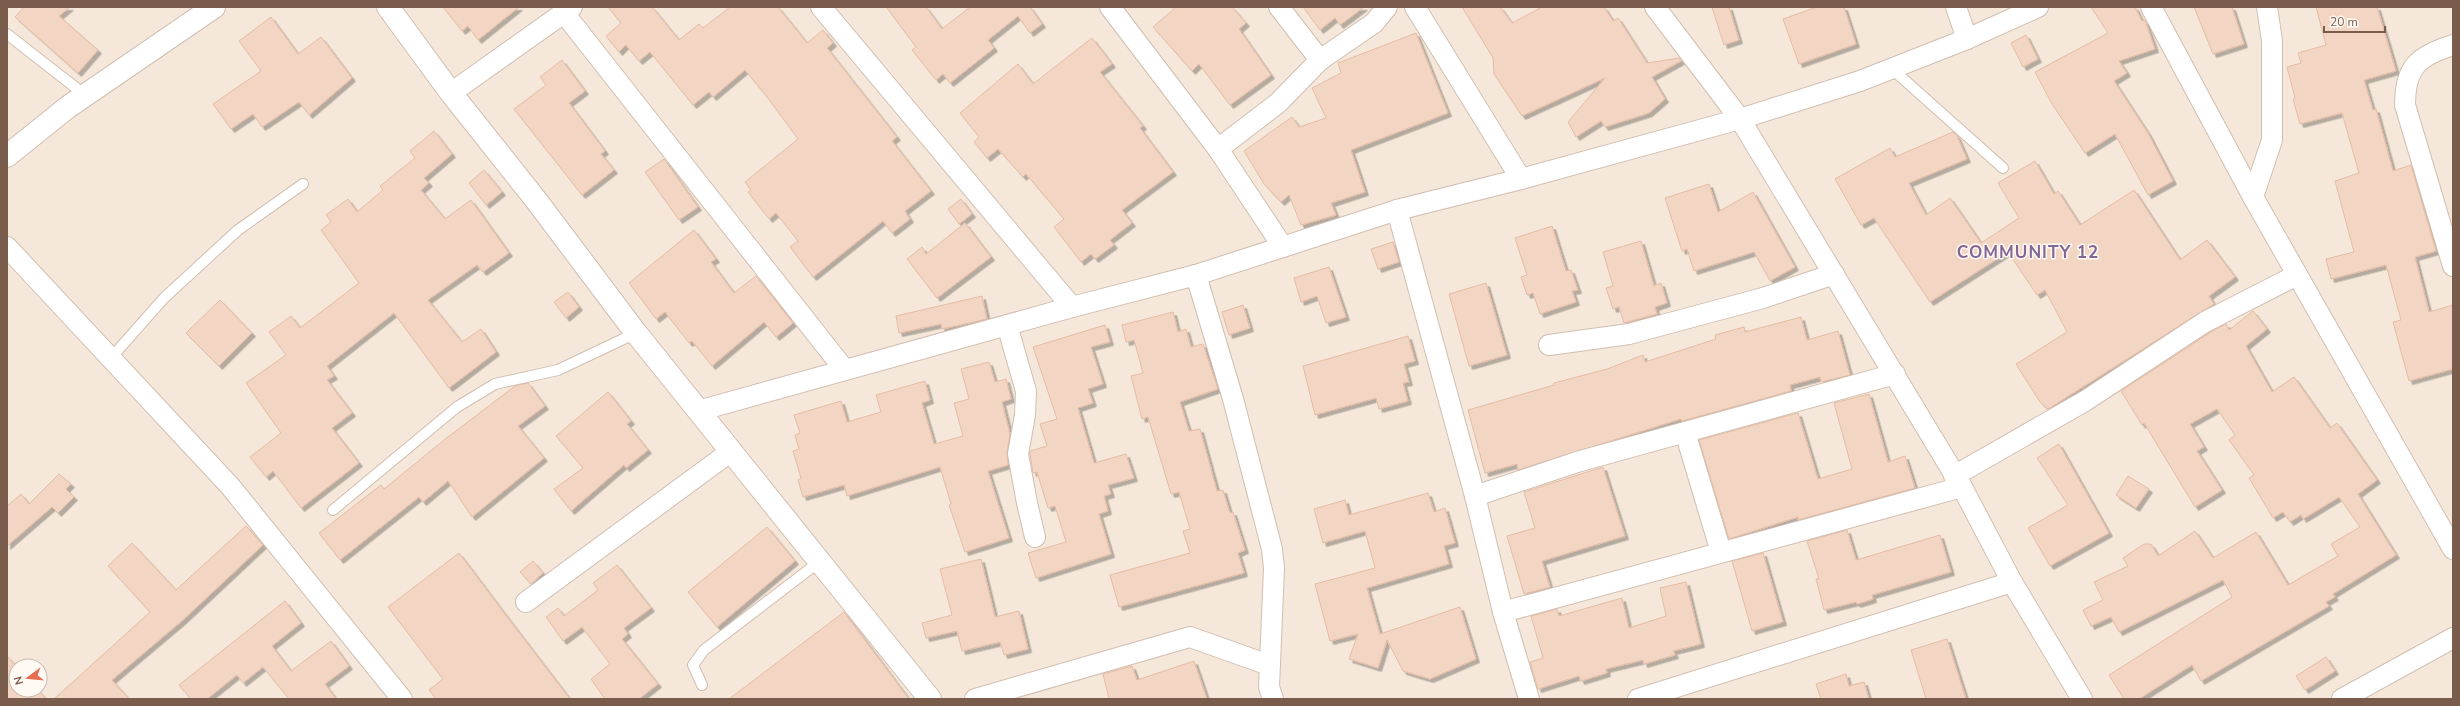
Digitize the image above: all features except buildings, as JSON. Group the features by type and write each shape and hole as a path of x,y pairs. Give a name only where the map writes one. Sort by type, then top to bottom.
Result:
{"street":[{"path":"7,156 85,95 214,7"},
{"path":"388,7 451,93 536,200 636,333 730,452 930,699"},
{"path":"822,7 1072,306"},
{"path":"1110,7 1218,149 1283,247"},
{"path":"1279,7 1320,60"},
{"path":"1218,149 1278,103 1320,60 1374,23 1387,7"},
{"path":"1415,7 1521,179"},
{"path":"1655,7 1740,119 1895,374 1958,482 2012,582 2082,699"},
{"path":"1956,7 1967,39"},
{"path":"698,411 844,369 1007,326 1072,306 1196,275 1397,210 1521,179 1740,119 1891,68 1967,39 2038,7"},
{"path":"2151,7 2253,197 2453,549"},
{"path":"2253,197 2272,140 2272,41 2267,7"},
{"path":"451,93 568,10 844,369"},
{"path":"2453,45 2419,60 2409,72 2405,92 2405,105 2453,266"},
{"path":"1397,210 1475,496 1503,612 1529,699"},
{"path":"10,256 111,358 230,486 402,699"},
{"path":"1549,345 1629,334 1763,298 1834,274"},
{"path":"1196,275 1233,399 1272,549 1274,568 1269,687 1273,699"},
{"path":"1503,612 1616,583 1721,552 1839,522 1958,482 2205,322 2297,275"},
{"path":"1007,326 1026,391 1025,415 1018,454 1026,503 1035,537"},
{"path":"1475,496 1577,462 1895,374"},
{"path":"1685,432 1721,552"},
{"path":"526,602 730,452"},
{"path":"1638,699 2012,582"},
{"path":"975,699 1190,638 1269,665"},
{"path":"2342,699 2453,638"}],"lane":[{"path":"7,34 85,95"},
{"path":"1891,68 2003,168"},
{"path":"111,358 164,298 227,240 303,184"},
{"path":"332,510 457,407 495,384 558,370 636,333"},
{"path":"702,685 693,665 704,650 819,562"}],"shaded area":[{"path":"7,7 2453,7 2453,699 7,699"}],"district":[{"name":"COMMUNITY 12","path":"2028,252"}]}
